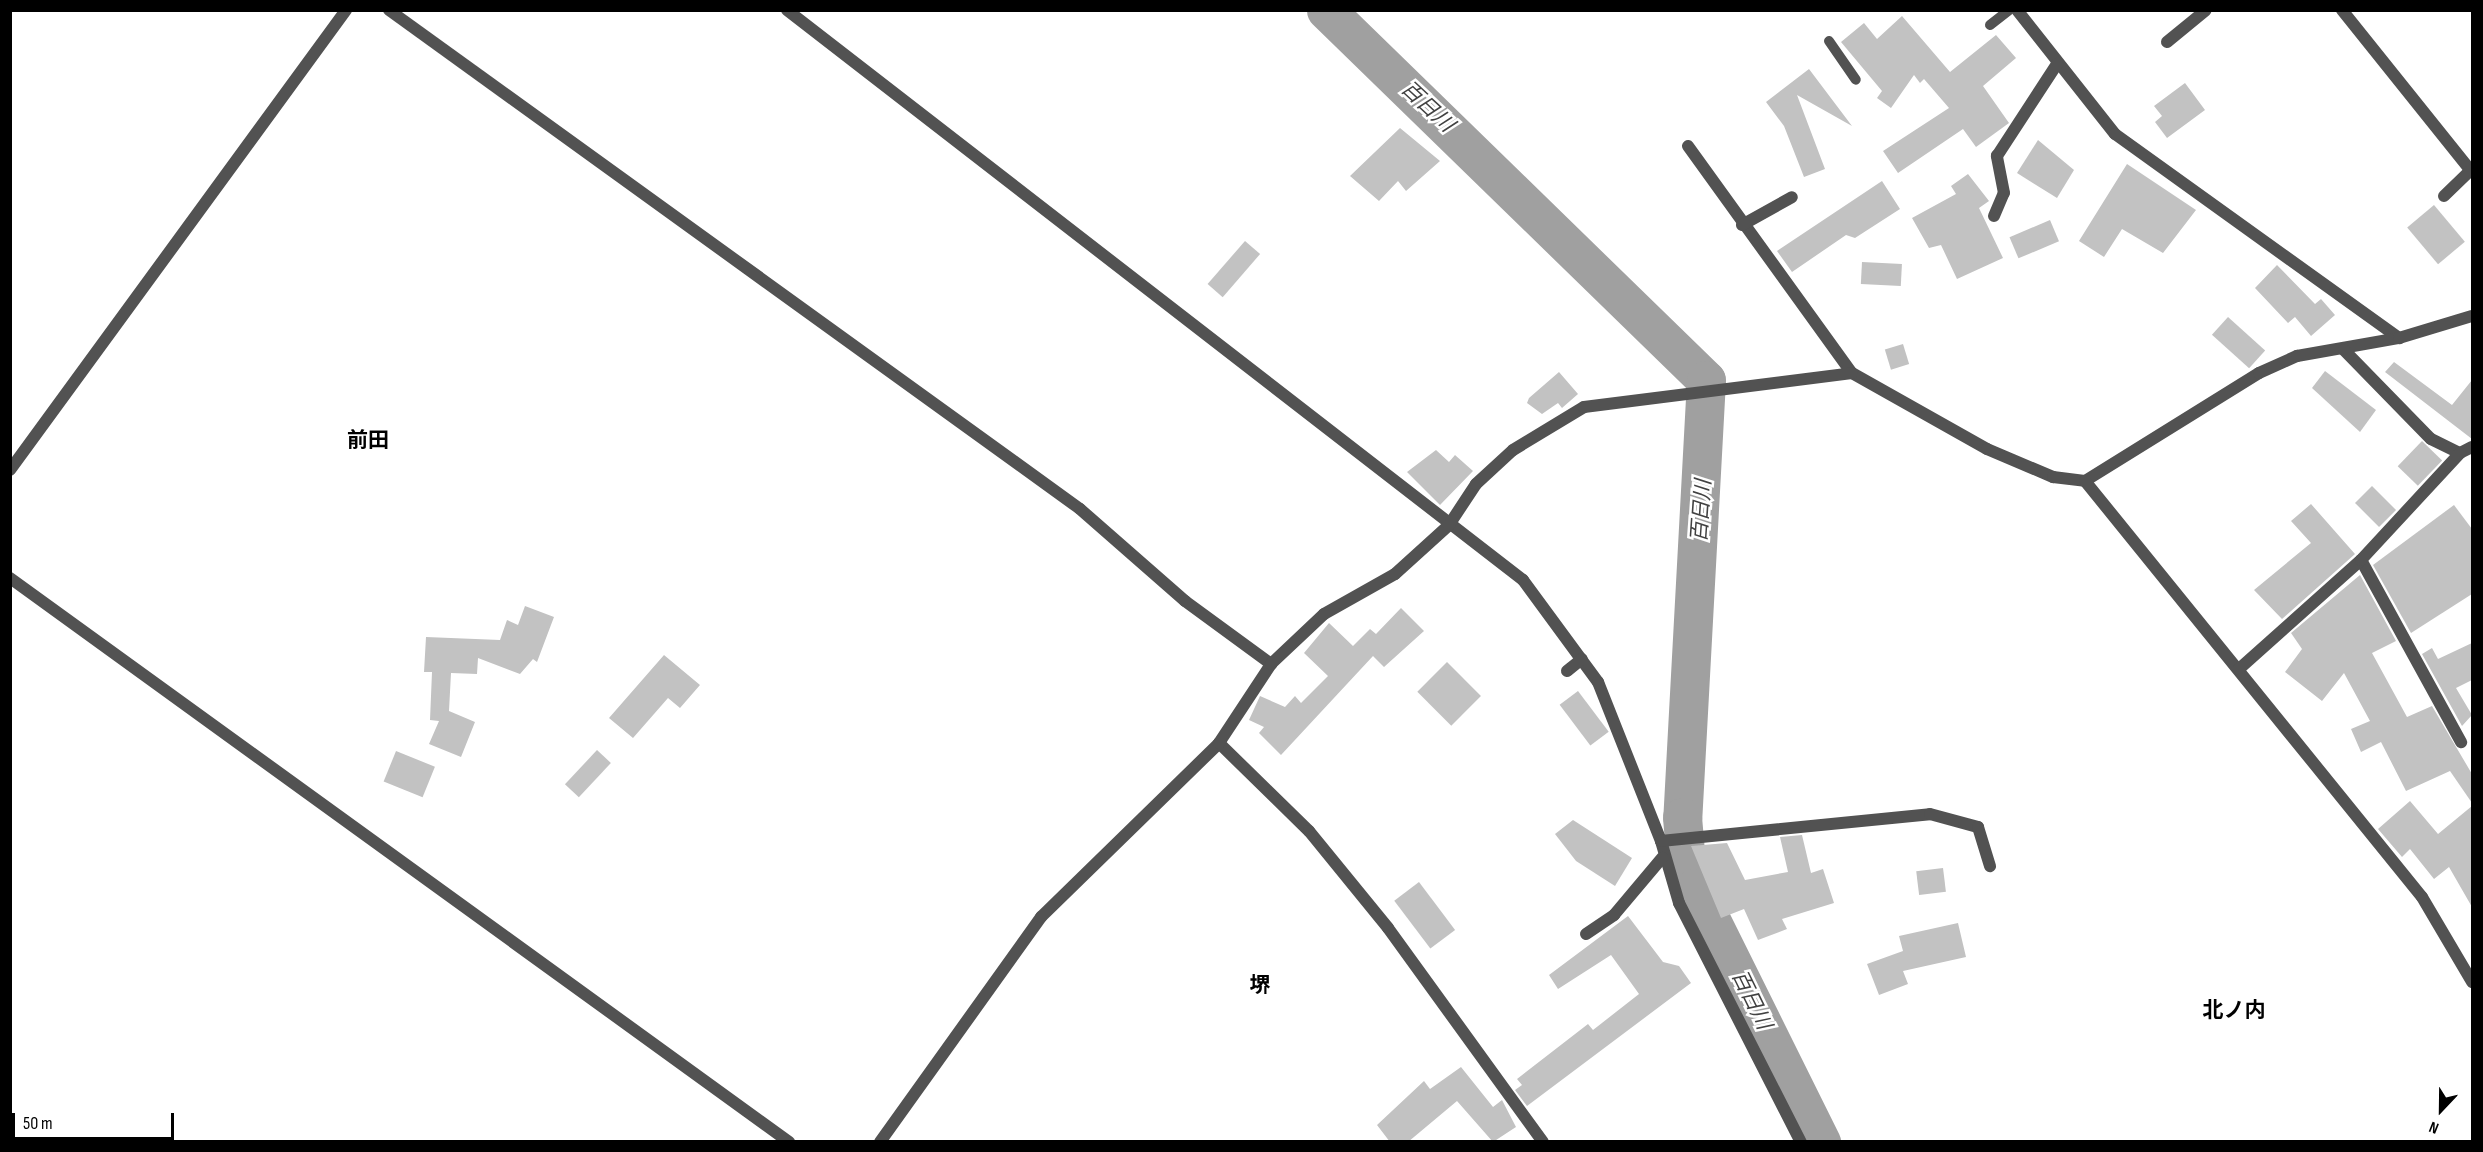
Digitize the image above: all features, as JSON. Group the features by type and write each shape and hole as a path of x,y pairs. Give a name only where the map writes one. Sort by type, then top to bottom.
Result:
{"street":[{"path":"10,470 346,10"},
{"path":"389,10 1080,509 1185,601 1271,664"},
{"path":"787,10 1449,525 1523,580 1598,682 1661,841 1662,858 1679,903 1801,1142"},
{"path":"2017,10 2057,64 2115,134 2399,338"},
{"path":"2167,42 2206,10"},
{"path":"2342,10 2472,171 2444,196"},
{"path":"1994,216 2004,193 1997,156 2057,64"},
{"path":"1688,146 1742,225 1852,373 1987,449 2053,477 2085,481 2259,373 2297,356 2344,350 2399,338 2472,316"},
{"path":"1742,225 1792,197"},
{"path":"2344,350 2431,439 2460,453"},
{"path":"880,1142 1041,917 1219,743 1271,664 1324,614 1395,573 1449,525 1476,484 1546,426 1584,407 1852,373"},
{"path":"2239,669 2361,560 2460,453 2472,447"},
{"path":"2085,481 2422,897 2472,982"},
{"path":"2361,560 2461,742"},
{"path":"10,578 789,1142"},
{"path":"1567,671 1582,659"},
{"path":"1219,743 1309,831 1388,928 1543,1142"},
{"path":"1661,841 1930,814 1978,827 1990,866"},
{"path":"1586,934 1614,915 1662,858"}],"lane":[{"path":"1990,25 2009,10"},
{"path":"1829,41 1856,80"}],"building":[{"path":"1902,16 1950,72 1996,35 2016,58 1983,86 2009,123 1976,147 1963,129 1898,173 1883,151 1949,108 1924,79 1920,83 1914,75 1891,108 1877,98 1882,91 1841,42 1864,23 1877,39"},
{"path":"1809,69 1852,126 1797,95 1825,169 1804,177 1784,126 1766,102"},
{"path":"2185,83 2205,110 2167,138 2155,122 2162,116 2154,106"},
{"path":"1400,128 1440,161 1406,191 1398,181 1379,201 1350,176"},
{"path":"2038,140 2074,170 2057,198 2017,173"},
{"path":"2127,164 2196,210 2163,253 2122,229 2104,257 2079,241"},
{"path":"1968,174 1989,201 1979,208 2003,258 1957,279 1941,245 1929,248 1912,218 1956,194 1951,186"},
{"path":"1882,181 1900,209 1855,238 1846,235 1792,272 1777,251"},
{"path":"2434,205 2465,242 2438,264 2407,227"},
{"path":"2050,220 2059,241 2018,258 2009,237"},
{"path":"1245,241 1260,254 1223,297 1208,284"},
{"path":"1862,262 1902,264 1901,286 1861,284"},
{"path":"2277,265 2315,304 2321,299 2335,315 2311,336 2295,317 2288,323 2255,288"},
{"path":"2228,317 2265,350 2249,368 2212,335"},
{"path":"1903,344 1909,364 1891,370 1885,350"},
{"path":"2394,362 2452,405 2472,380 2472,439 2385,372"},
{"path":"2325,371 2376,410 2360,432 2312,388"},
{"path":"1559,372 1578,394 1562,408 1558,403 1542,414 1527,403 1529,398"},
{"path":"2422,441 2442,460 2418,486 2398,466"},
{"path":"1436,450 1449,462 1455,455 1473,471 1440,505 1407,472"},
{"path":"2372,486 2396,510 2379,527 2355,503"},
{"path":"2311,504 2355,554 2282,619 2254,590 2311,543 2291,521"},
{"path":"2454,505 2472,529 2472,594 2411,633 2373,565"},
{"path":"2360,575 2396,641 2372,653 2407,717 2432,706 2472,774 2472,803 2450,771 2406,791 2381,742 2361,752 2351,729 2370,721 2344,673 2322,701 2285,672 2302,649 2291,633"},
{"path":"525,606 554,617 537,662 533,659 520,674 478,658 477,674 451,673 449,711 475,722 461,757 429,744 439,721 430,720 432,672 424,672 426,637 500,640 507,620 518,625"},
{"path":"1401,608 1424,631 1384,667 1373,656 1281,755 1259,733 1264,727 1249,720 1260,696 1285,707 1295,696 1301,703 1328,676 1304,653 1329,623 1353,646 1370,629 1376,634"},
{"path":"2472,643 2472,680 2456,688 2472,715 2462,726 2422,654 2432,648 2438,659"},
{"path":"664,655 700,685 680,708 668,698 633,738 609,718"},
{"path":"1447,662 1481,696 1451,726 1417,692"},
{"path":"1578,691 1609,732 1590,746 1560,705"},
{"path":"597,750 611,763 579,797 565,784"},
{"path":"396,751 435,767 423,797 384,782"},
{"path":"2410,801 2438,834 2472,806 2472,907 2449,867 2434,879 2410,849 2402,857 2378,829"},
{"path":"1573,820 1632,858 1615,886 1576,861 1555,834"},
{"path":"1802,835 1811,873 1823,869 1834,903 1782,919 1787,929 1758,940 1744,909 1721,918 1691,846 1727,843 1745,880 1788,872 1780,837"},
{"path":"1943,868 1946,892 1919,895 1916,871"},
{"path":"1419,882 1455,930 1430,949 1394,901"},
{"path":"1628,916 1663,962 1679,966 1691,983 1527,1106 1515,1090 1522,1085 1517,1079 1588,1024 1593,1030 1639,994 1611,955 1558,989 1549,975"},
{"path":"1958,923 1966,957 1903,971 1908,984 1879,995 1867,964 1903,951 1899,936"},
{"path":"1461,1067 1493,1107 1502,1100 1516,1127 1493,1142 1457,1101 1408,1142 1390,1142 1377,1125 1424,1081 1430,1089"}],"waterway":[{"name":"百日川","path":"1326,10 1706,380 1682,817 1685,853 1695,888 1821,1142"}],"district":[{"name":"前田","path":"368,441"},
{"name":"堺","path":"1260,986"},
{"name":"北ノ内","path":"2234,1011"}]}
